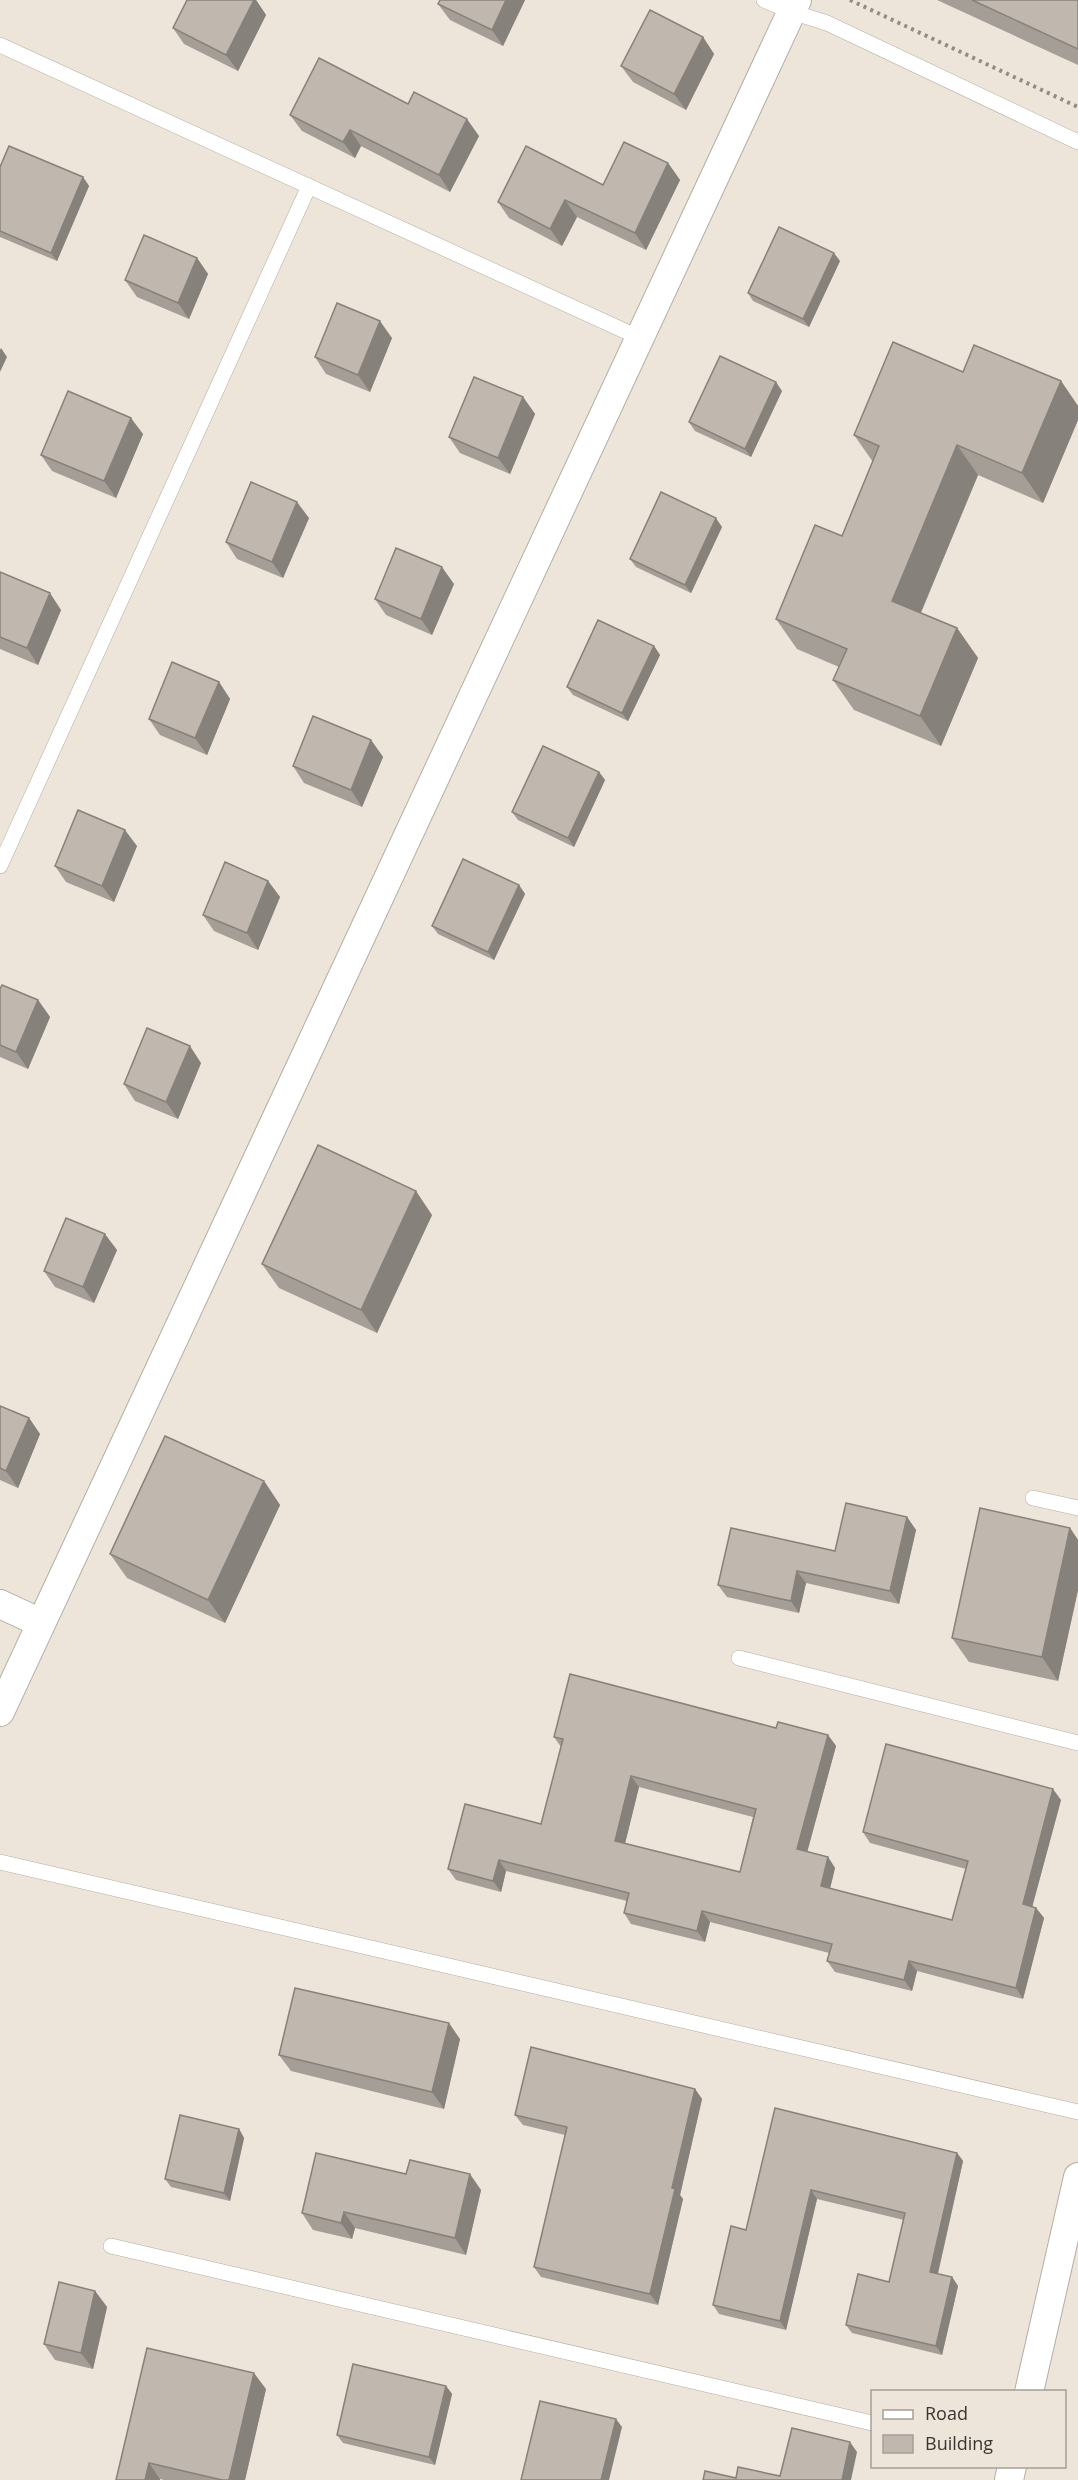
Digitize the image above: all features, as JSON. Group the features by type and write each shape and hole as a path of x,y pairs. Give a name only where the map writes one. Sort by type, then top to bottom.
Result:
{"street":[{"path":"0,1712 795,6"},
{"path":"0,1604 41,1623"},
{"path":"1029,2390 1078,2177"}],"lane":[{"path":"764,0 795,6 1078,142"},
{"path":"1,47 640,338"},
{"path":"0,866 309,186"},
{"path":"1033,1498 1078,1508"},
{"path":"739,1658 1078,1743"},
{"path":"0,1862 1078,2112"},
{"path":"111,2246 871,2423"}],"path":[{"path":"850,0 1078,107"}],"building":[{"path":"187,0 254,0 226,55 173,28"},
{"path":"440,0 506,0 492,30 438,4"},
{"path":"972,0 1078,0 1078,49"},
{"path":"650,10 703,37 674,94 621,66"},
{"path":"319,58 408,104 414,92 467,119 439,175 350,130 343,142 290,115"},
{"path":"624,142 668,163 635,233 565,200 550,229 498,202 526,146 603,185"},
{"path":"9,146 83,177 51,253 0,231 0,167"},
{"path":"779,227 834,253 803,319 748,293"},
{"path":"144,235 197,258 178,303 125,280"},
{"path":"337,303 380,321 358,375 315,357"},
{"path":"893,342 963,372 974,345 1061,381 1022,473 957,445 892,601 957,628 920,716 833,680 847,649 776,619 815,525 842,536 879,446 854,435"},
{"path":"720,356 776,382 745,449 689,422"},
{"path":"474,377 523,397 498,458 449,437"},
{"path":"68,391 131,418 104,481 41,455"},
{"path":"251,482 297,502 272,562 226,542"},
{"path":"661,492 716,518 685,585 630,559"},
{"path":"396,548 442,567 421,619 375,599"},
{"path":"0,572 50,593 27,648 0,637"},
{"path":"598,620 654,646 622,713 567,687"},
{"path":"172,662 219,682 195,738 149,719"},
{"path":"313,716 371,740 351,790 293,766"},
{"path":"543,746 599,772 568,838 512,812"},
{"path":"78,810 125,830 102,886 55,866"},
{"path":"463,859 519,885 488,952 432,926"},
{"path":"225,862 268,881 247,933 203,915"},
{"path":"2,985 38,1000 16,1052 0,1045 0,989"},
{"path":"147,1028 190,1046 166,1102 124,1084"},
{"path":"318,1145 416,1191 361,1310 262,1264"},
{"path":"66,1218 105,1234 83,1287 44,1271"},
{"path":"0,1406 29,1418 6,1471 0,1468"},
{"path":"165,1436 264,1481 208,1600 110,1554"},
{"path":"846,1503 907,1517 890,1591 797,1571 791,1601 718,1585 731,1528 835,1551"},
{"path":"980,1508 1070,1528 1042,1657 952,1638"},
{"path":"570,1674 776,1728 778,1722 828,1735 797,1849 828,1857 821,1886 952,1920 968,1861 863,1832 886,1744 1053,1789 1023,1904 1036,1908 1016,1988 909,1961 904,1980 827,1961 832,1944 702,1911 697,1931 624,1913 629,1893 499,1860 493,1881 448,1869 465,1804 541,1824 563,1739 554,1737","holes":["631,1776 756,1809 740,1872 615,1841"]},
{"path":"295,1988 449,2023 432,2092 279,2055"},
{"path":"531,2047 695,2089 672,2188 675,2189 650,2294 534,2267 567,2127 515,2115"},
{"path":"775,2108 957,2153 930,2272 952,2277 936,2346 846,2325 858,2274 889,2282 905,2213 811,2190 780,2321 713,2305 731,2226 746,2230"},
{"path":"180,2115 239,2129 224,2193 165,2179"},
{"path":"316,2153 406,2174 410,2160 470,2174 455,2238 344,2212 341,2223 302,2213"},
{"path":"59,2282 95,2291 81,2353 44,2344"},
{"path":"147,2348 254,2373 229,2480 149,2463 145,2480 116,2480"},
{"path":"353,2364 446,2386 429,2457 337,2435"},
{"path":"540,2401 616,2419 601,2480 521,2480"},
{"path":"792,2428 850,2442 842,2480 703,2480 705,2471 736,2478 738,2467 780,2476"}]}
